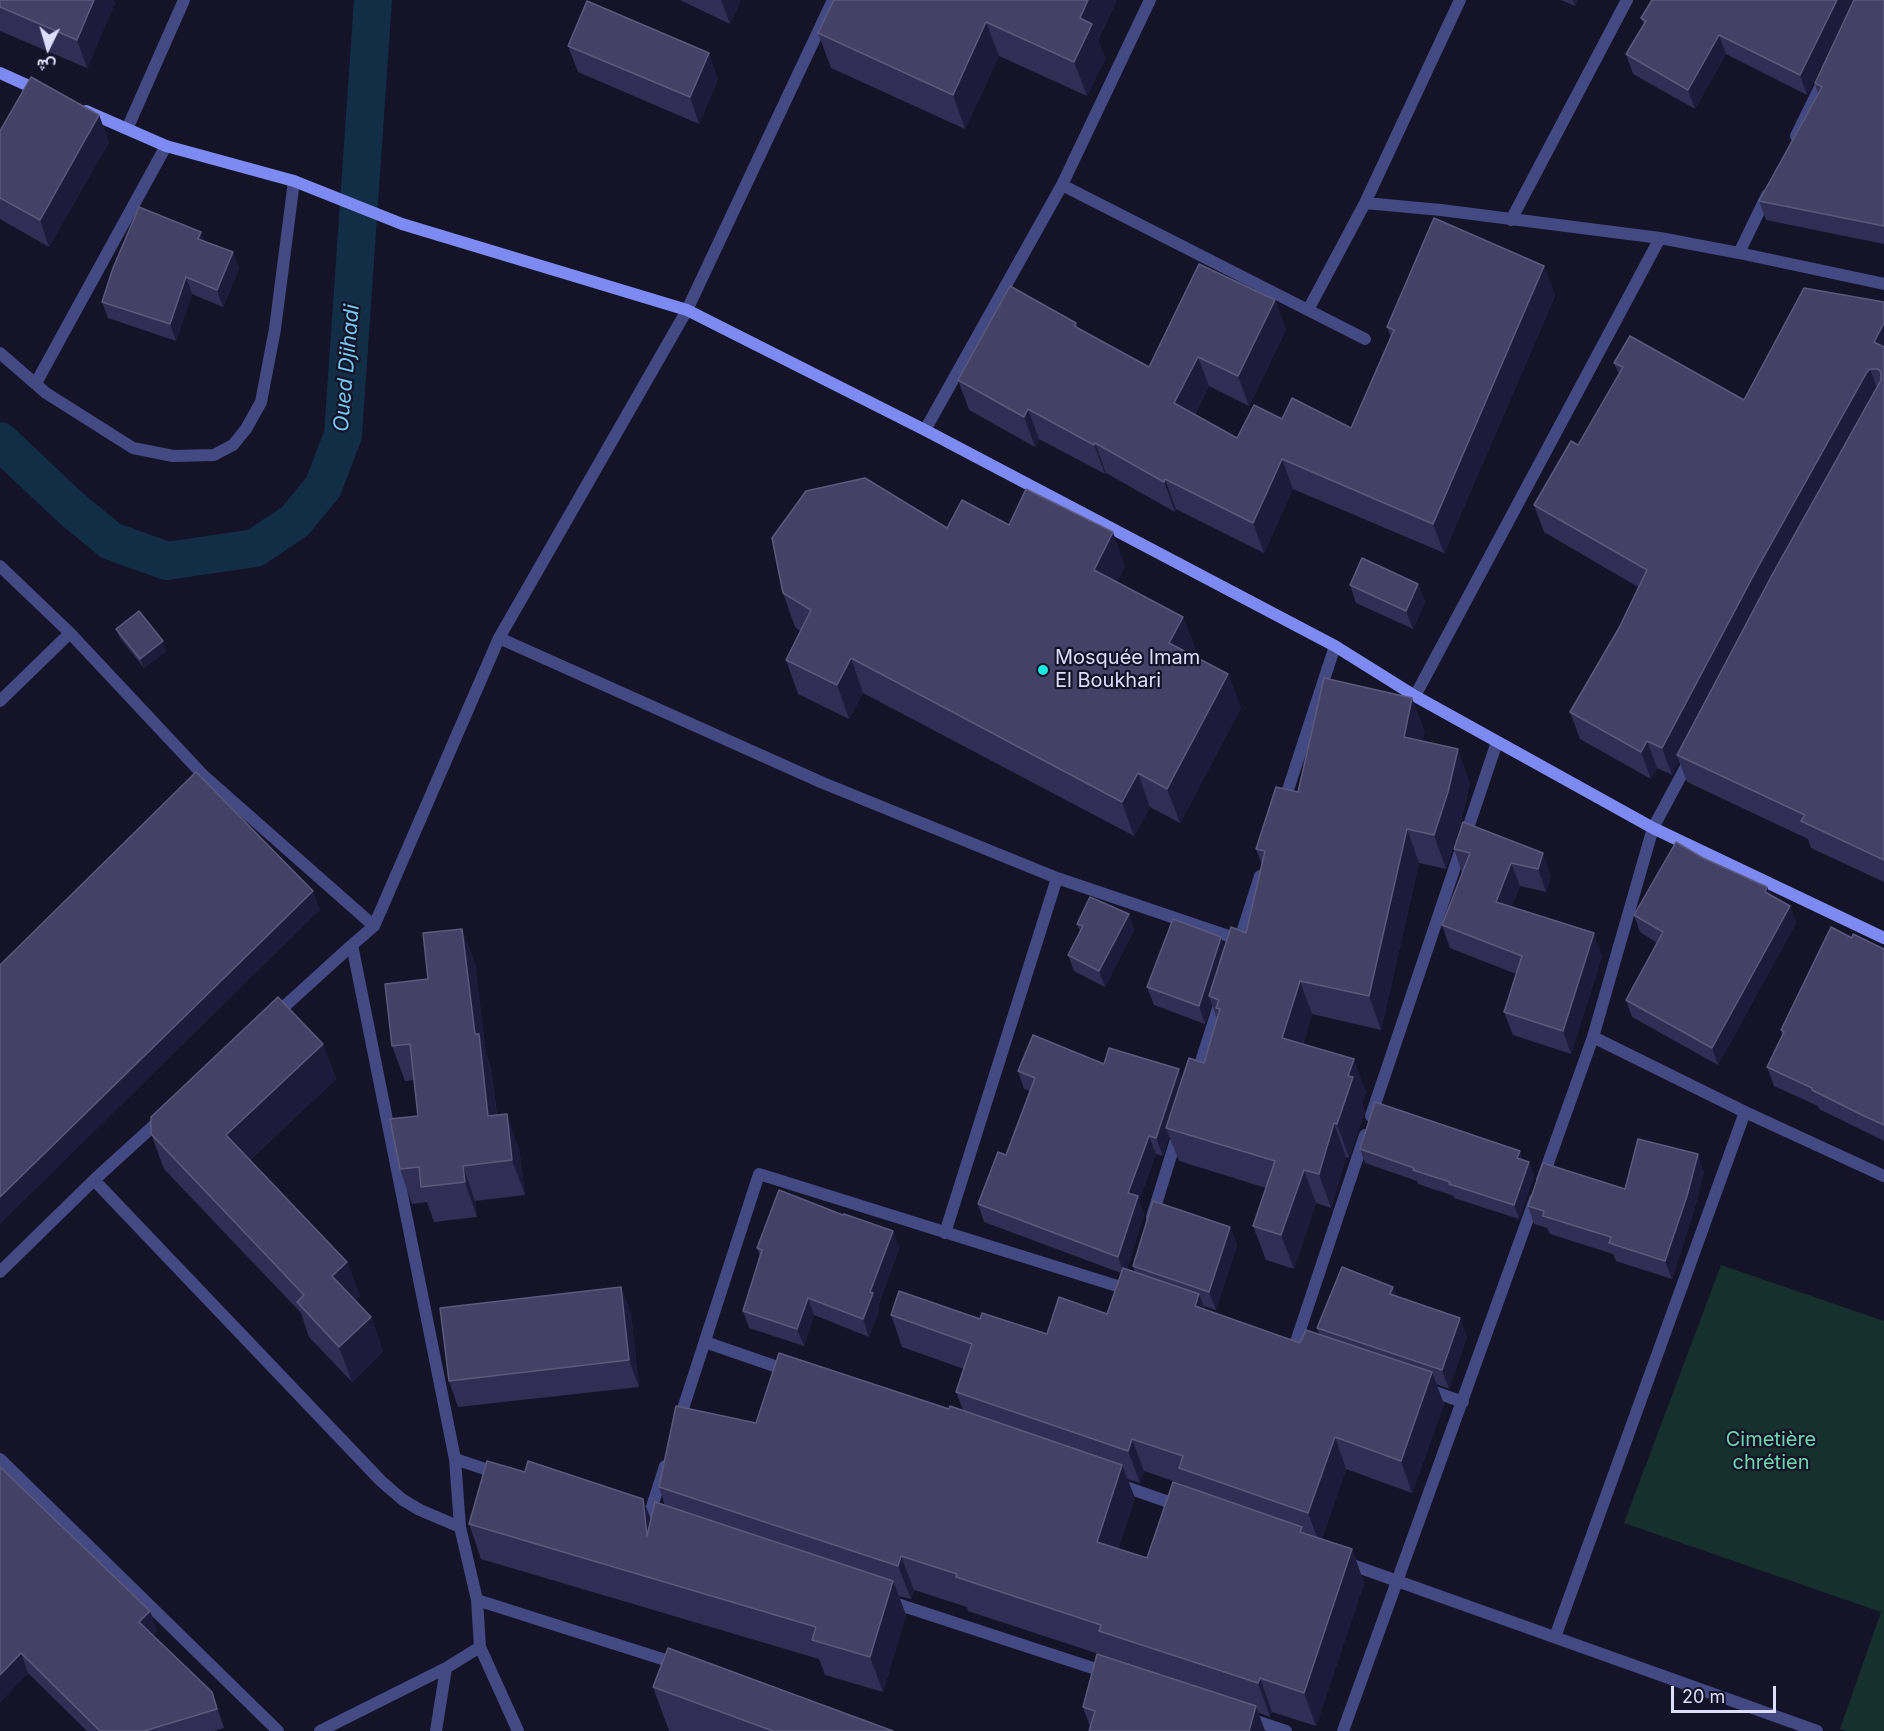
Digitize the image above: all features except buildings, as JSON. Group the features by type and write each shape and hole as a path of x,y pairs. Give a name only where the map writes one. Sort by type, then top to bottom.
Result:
{"street":[{"path":"127,129 184,0"},
{"path":"266,1023 374,926 499,638 687,310 833,0"},
{"path":"925,430 1062,185 1150,0"},
{"path":"1308,310 1365,203 1460,0"},
{"path":"1511,220 1627,0"},
{"path":"1790,147 1831,63"},
{"path":"0,73 53,96"},
{"path":"74,106 166,146 294,181 402,224 687,310 925,430 1335,646 1415,696 1653,828 1884,938"},
{"path":"36,383 166,146"},
{"path":"1739,253 1775,179"},
{"path":"0,353 46,393 133,448 173,456 214,455 233,445 246,429 261,402 275,329 294,181"},
{"path":"1062,185 1365,339"},
{"path":"1365,203 1441,210 1660,238 1884,284"},
{"path":"1415,696 1660,238"},
{"path":"0,566 70,633 200,780 374,926"},
{"path":"0,701 70,633"},
{"path":"499,638 823,783 1057,879 1240,940"},
{"path":"1280,815 1335,646"},
{"path":"1295,1345 1497,742"},
{"path":"1343,1731 1593,1036 1653,828 1697,744"},
{"path":"1233,962 1265,861"},
{"path":"945,1233 1057,879"},
{"path":"352,945 455,1459 460,1527 477,1600 480,1647 518,1731"},
{"path":"1193,1086 1226,985"},
{"path":"1593,1036 1745,1112 1884,1176"},
{"path":"0,1272 94,1180 171,1110"},
{"path":"1555,1637 1745,1112"},
{"path":"1147,1233 1182,1120"},
{"path":"676,1432 759,1174 945,1233 1134,1287"},
{"path":"94,1180 381,1481 403,1500 420,1510 460,1527"},
{"path":"705,1342 796,1374"},
{"path":"1418,1386 1463,1402"},
{"path":"647,1522 668,1455"},
{"path":"0,1459 278,1731"},
{"path":"455,1459 510,1477"},
{"path":"1102,1479 1192,1510"},
{"path":"1329,1557 1816,1731"},
{"path":"871,1595 1118,1676"},
{"path":"477,1600 689,1667"},
{"path":"321,1731 446,1668 480,1647"},
{"path":"436,1731 446,1668"},
{"path":"1230,1713 1286,1731"}],"green space":[{"name":"Cimetière chrétien","path":"1721,1265 1884,1321 1884,1731 1840,1729 1881,1612 1624,1523"}],"waterway":[{"name":"Oued Djihadi","path":"0,441 72,509 111,541 167,561 255,548 295,521 323,487 343,435 373,0"}],"place":[{"name":"Mosquée Imam El Boukhari","path":"1043,670"}]}
